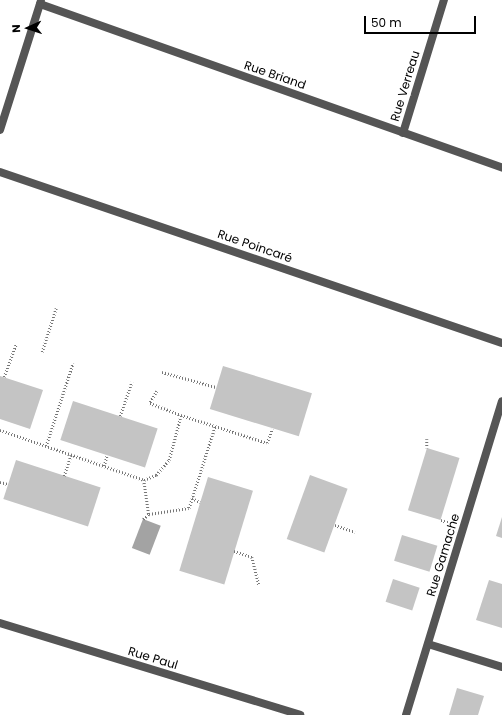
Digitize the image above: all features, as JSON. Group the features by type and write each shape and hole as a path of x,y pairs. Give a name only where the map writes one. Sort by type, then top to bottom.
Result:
{"street":[{"name":"Rue Verreau","path":"403,133 444,0"},
{"name":"Rue Briand","path":"41,2 502,168"},
{"path":"0,130 41,2"},
{"name":"Rue Poincaré","path":"0,172 502,343"},
{"name":"Rue Gamache","path":"406,715 502,401"},
{"name":"Rue Paul","path":"0,623 300,715"},
{"path":"428,644 502,667"}],"path":[{"path":"42,352 56,308"},
{"path":"4,377 16,344"},
{"path":"46,446 73,363"},
{"path":"162,372 216,387"},
{"path":"120,416 132,382"},
{"path":"157,391 150,402 181,415 267,443 272,429"},
{"path":"0,430 144,480 156,475 169,460 181,415"},
{"path":"143,519 150,514 189,508 215,426"},
{"path":"427,439 427,448"},
{"path":"64,476 71,455"},
{"path":"104,466 107,455"},
{"path":"144,480 150,514"},
{"path":"0,482 8,484"},
{"path":"192,498 200,502"},
{"path":"335,525 355,532"},
{"path":"234,551 252,557 259,585"}],"shaded area":[{"path":"143,519 161,526 150,555 132,548"}],"building":[{"path":"223,366 312,393 299,436 210,409"},
{"path":"0,376 43,390 30,429 0,419"},
{"path":"73,401 158,429 145,467 60,440"},
{"path":"427,448 460,458 441,520 408,510"},
{"path":"16,460 101,488 88,526 3,499"},
{"path":"310,475 348,489 324,553 287,539"},
{"path":"208,477 253,491 224,584 179,571"},
{"path":"502,517 502,538 496,536"},
{"path":"402,535 437,546 429,572 394,561"},
{"path":"393,579 420,588 412,610 386,602"},
{"path":"489,580 502,584 502,628 476,620"},
{"path":"457,688 484,696 478,715 449,715"}]}
